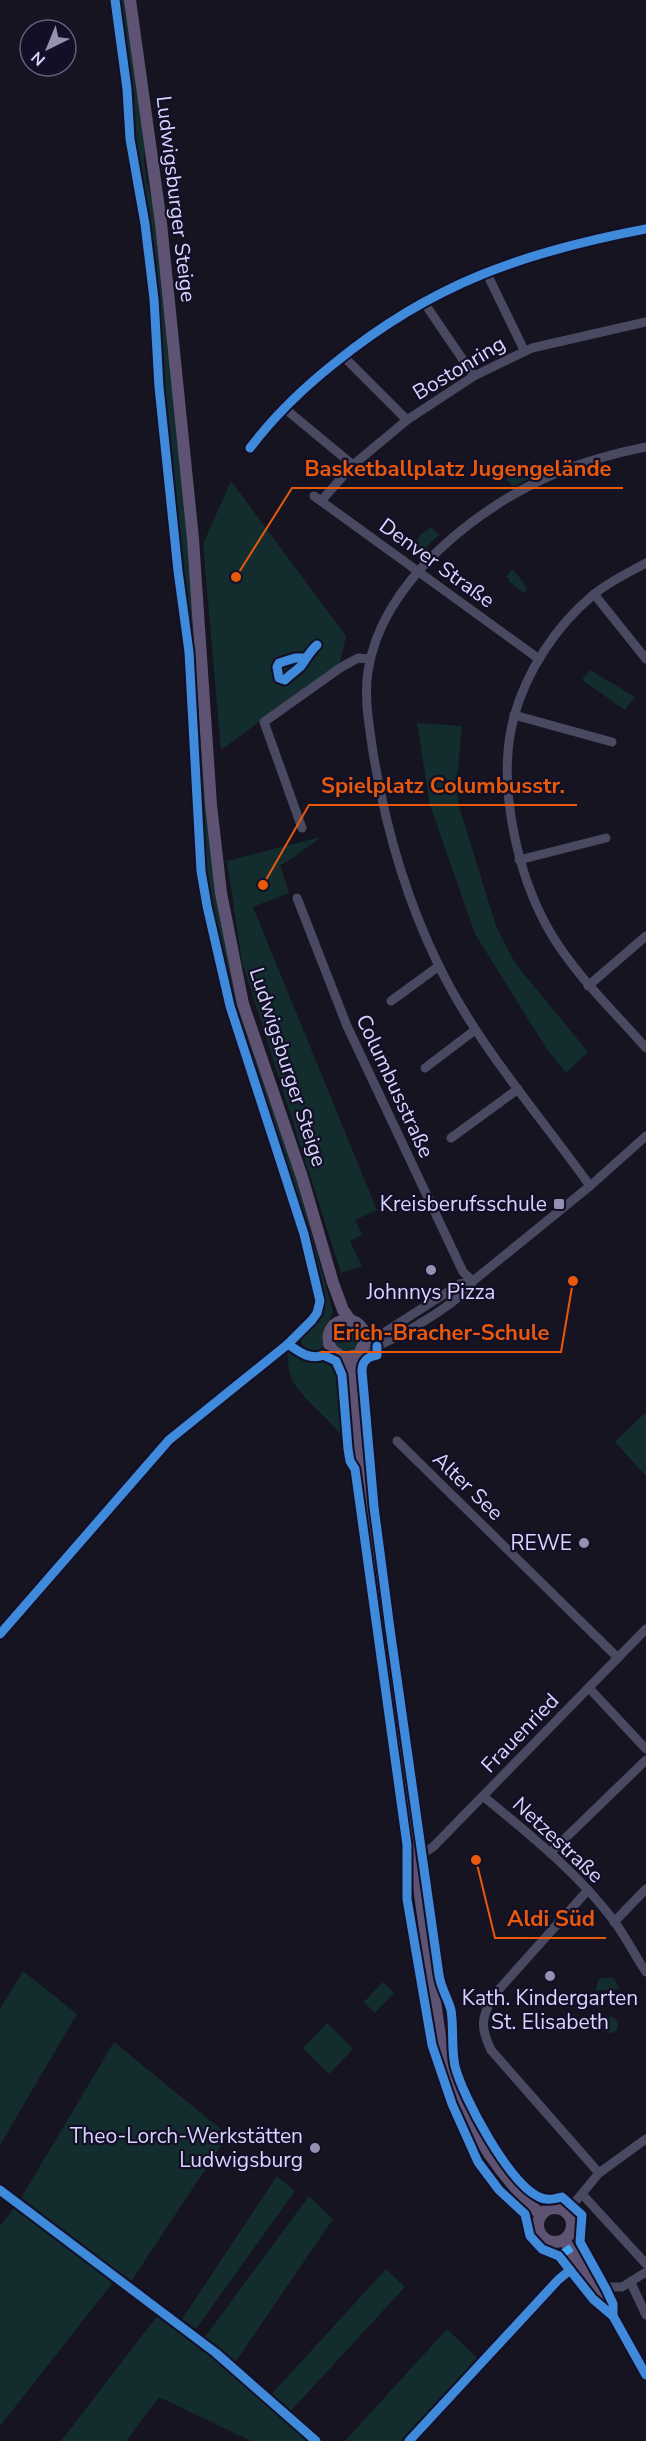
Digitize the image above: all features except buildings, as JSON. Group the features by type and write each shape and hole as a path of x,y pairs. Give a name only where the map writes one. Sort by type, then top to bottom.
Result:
{"main road":[{"name":"Ludwigsburger Steige","path":"130,0 161,223 178,387 193,539 212,805 221,893 243,1004 302,1177 333,1283"},
{"path":"333,1283 343,1310 350,1320 359,1324 366,1339 355,1363 356,1413 370,1538 441,2044 451,2080 474,2132 498,2169 541,2215"},
{"path":"333,1283 335,1314 327,1337 328,1343 334,1353 343,1358 360,1353"},
{"path":"333,1325 350,1320"},
{"path":"343,1358 356,1413"},
{"path":"550,2209 566,2212 571,2227 564,2240 552,2242 542,2237 538,2228 541,2215 550,2209"},
{"path":"564,2240 595,2287 646,2375"}],"street":[{"path":"490,280 524,350"},
{"path":"423,301 474,376"},
{"name":"Bostonring","path":"317,499 353,465 407,420 474,376 524,350 646,322"},
{"path":"348,361 407,420"},
{"path":"289,412 353,465"},
{"path":"590,1186 475,1030 439,966 423,929 400,866 380,793 367,699 370,659 378,633 389,612 417,572 459,533 516,494 556,473 591,460 646,447"},
{"name":"Denver Straße","path":"317,499 539,659"},
{"path":"646,563 594,594 568,619 539,659 514,715 510,745 509,790 519,860 534,900 550,932 588,986 646,1048"},
{"path":"594,594 646,659"},
{"path":"302,828 264,722 340,668 358,658 370,659"},
{"path":"514,715 612,742"},
{"path":"519,860 606,838"},
{"name":"Columbusstraße","path":"297,898 347,1026 382,1103 463,1272 473,1281"},
{"path":"588,986 646,936"},
{"path":"391,1001 439,966"},
{"path":"424,1068 475,1030"},
{"path":"451,1138 518,1089"},
{"path":"360,1353 408,1331 466,1291 473,1281 590,1186 646,1136"},
{"path":"365,1333 372,1335 385,1332 460,1284 473,1281"},
{"name":"Alter See","path":"397,1442 618,1658"},
{"name":"Frauenried","path":"416,1858 433,1847 646,1629"},
{"path":"589,1688 646,1749"},
{"path":"550,1853 646,1760"},
{"name":"Netzestraße","path":"483,1796 550,1853 588,1890 614,1922 646,1972"},
{"path":"614,1922 646,1889"},
{"path":"588,1890 494,1995 483,2022 483,2034 491,2050 599,2173"},
{"path":"566,2212 599,2173 646,2139"},
{"path":"582,2194 646,2264"},
{"path":"595,2287 615,2289 631,2283 646,2272"},
{"path":"631,2283 646,2314"}],"green space":[{"path":"115,0 126,0 146,141 144,161 147,183 157,217 173,355 218,895 333,1312 326,1328 325,1345 317,1354 305,1351 300,1340 318,1315 316,1312 320,1304 311,1259 287,1175 233,1017 219,965 203,883 189,654 167,485 155,307 146,226 138,194"},
{"path":"528,462 536,475 513,487 506,479"},
{"path":"231,481 346,636 340,663 221,750 203,544"},
{"path":"431,527 439,535 418,555 410,551 421,534"},
{"path":"512,569 527,589 524,593 506,577"},
{"path":"590,670 635,697 625,710 582,680"},
{"path":"417,723 462,726 457,779 458,803 496,926 515,963 588,1052 566,1073 546,1048 475,934 430,805"},
{"path":"321,837 280,865 289,893 253,907 377,1210 355,1220 362,1235 350,1241 362,1266 341,1273 242,962 227,861"},
{"path":"340,1326 350,1326 358,1333 359,1343 353,1352 338,1352 333,1333"},
{"path":"287,1351 313,1359 330,1360 337,1365 342,1378 347,1445 334,1426 294,1384 290,1375"},
{"path":"646,1412 646,1476 615,1442"},
{"path":"23,1971 77,2014 0,2145 0,2009"},
{"path":"613,1977 620,1989 596,1991 598,1979"},
{"path":"383,1982 394,1993 375,2013 364,2002"},
{"path":"610,2017 618,2025 610,2033 602,2025"},
{"path":"327,2023 353,2049 329,2074 303,2048"},
{"path":"114,2042 228,2135 130,2283 118,2276 0,2426 0,2226 18,2203"},
{"path":"277,2176 295,2191 196,2329 182,2319"},
{"path":"309,2196 333,2219 232,2367 268,2398 386,2269 405,2287 287,2415 316,2441 251,2441 159,2397 126,2441 61,2441 161,2311 202,2341"},
{"path":"447,2329 481,2362 409,2441 345,2441"}],"marked path":[{"path":"559,2256 580,2242"}],"cycle path":[{"path":"115,0 127,89 130,139 145,224 154,299 159,387 178,571 189,652 201,871 230,1006 304,1234 320,1301 317,1313 312,1320 288,1344"},
{"path":"250,448 279,413 312,382 372,335 408,311 445,291 520,260 560,248 646,229"},
{"path":"304,658 279,663 277,667 279,678 285,680 299,668 317,645"},
{"path":"0,1634 169,1440 288,1344 309,1356 323,1355 336,1361 342,1375 348,1449 350,1461 355,1469 407,1845 407,1899 432,2045 452,2104 478,2162 499,2190 525,2214 530,2236 542,2249 559,2256 593,2299 613,2316 646,2375"},
{"path":"377,1346 377,1355 366,1360 362,1371 374,1507 439,1975 451,2010 455,2066 477,2118 514,2175 527,2189 539,2197 547,2199 562,2197 582,2215 580,2242 613,2304 613,2316"},
{"path":"0,2190 216,2353 316,2441"},
{"path":"409,2441 558,2280 570,2270"}],"place":[{"name":"Basketballplatz Jugengelände","path":"236,577"},
{"name":"Spielplatz Columbusstr.","path":"263,885"},
{"name":"Kreisberufsschule","path":"559,1204"},
{"name":"Johnnys Pizza","path":"431,1270"},
{"name":"Erich-Bracher-Schule","path":"573,1281"},
{"name":"REWE","path":"584,1543"},
{"name":"Aldi Süd","path":"476,1860"},
{"name":"Kath. Kindergarten St. Elisabeth","path":"550,1976"},
{"name":"Theo-Lorch-Werkstätten Ludwigsburg","path":"315,2148"}]}
